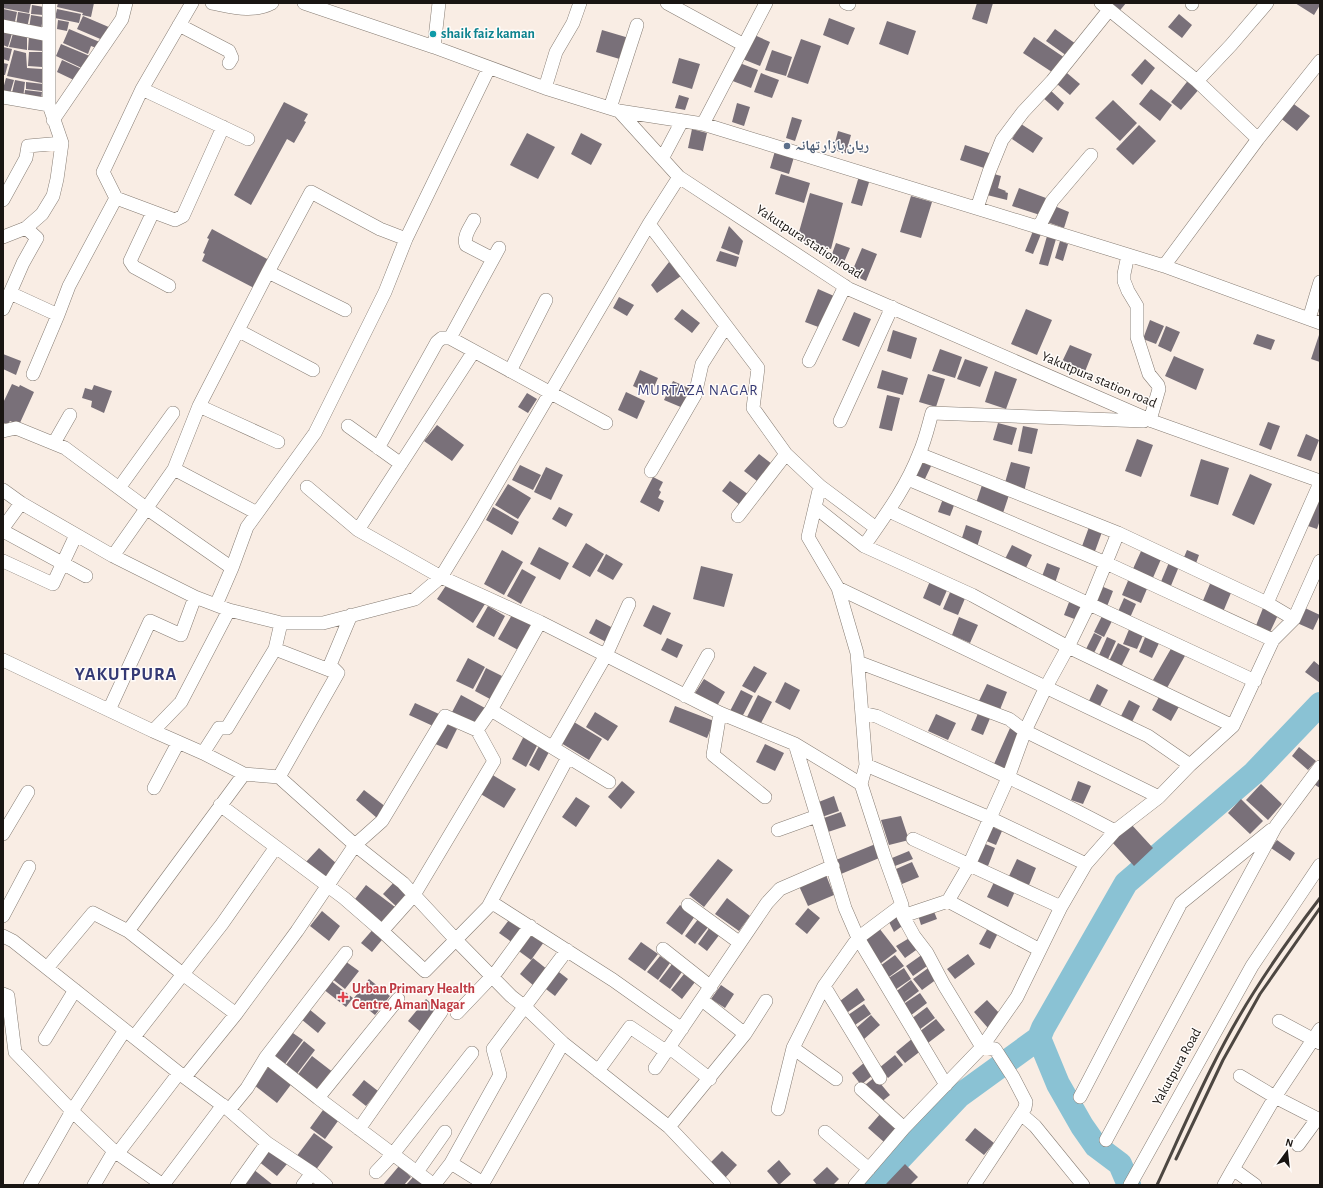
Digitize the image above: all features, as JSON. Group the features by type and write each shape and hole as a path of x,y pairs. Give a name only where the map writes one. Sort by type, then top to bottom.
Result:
{"street":[{"path":"3,237 26,228 42,214 53,196 58,178 62,143 49,105 49,3"},
{"path":"53,120 122,19 126,3"},
{"path":"192,3 142,89 102,172 116,198 175,220 183,216 223,127"},
{"path":"212,3 252,10 272,3"},
{"name":"Yakutpura station road","path":"304,3 434,47 545,88 615,110 663,157 679,177 845,286 1151,420 1320,482"},
{"path":"434,47 439,3"},
{"path":"545,88 556,52 573,22 580,3"},
{"path":"667,3 744,45"},
{"path":"703,124 766,3"},
{"path":"1197,81 1231,45 1267,3"},
{"path":"977,208 1002,140 1023,112 1052,81 1105,7 1197,81 1258,139"},
{"path":"179,25 229,51 232,58 229,63"},
{"path":"637,25 615,110 703,124 1164,266 1314,321 1320,282"},
{"path":"3,26 48,36"},
{"path":"1164,266 1258,139 1320,61"},
{"path":"216,605 232,568 247,527 315,433 386,292 406,239 489,68"},
{"path":"142,89 248,138"},
{"path":"3,97 49,105"},
{"path":"663,157 682,121"},
{"path":"3,200 26,158 28,146 62,143"},
{"path":"1039,227 1052,201 1091,155"},
{"path":"3,490 22,503 113,556 195,597 229,610 281,623 323,623 415,599 441,576 649,224 679,177"},
{"path":"113,556 174,469 199,406 311,192 380,229 406,239"},
{"path":"33,374 69,286 116,198"},
{"path":"153,212 130,261 134,267 169,286"},
{"path":"450,338 496,253 466,245 466,235 474,220"},
{"path":"649,224 758,368 753,408 786,454 820,486 876,528"},
{"path":"3,309 23,263 37,238 26,228"},
{"path":"864,546 890,511 908,479 919,454 932,413 1151,420 1159,389 1158,384 1149,374 1137,337 1137,306 1124,281 1128,255"},
{"path":"268,272 345,310"},
{"path":"809,361 845,286"},
{"path":"10,293 58,315"},
{"path":"510,371 546,300"},
{"path":"840,421 892,307"},
{"path":"651,471 695,395 702,364 726,326"},
{"path":"239,331 313,370"},
{"path":"378,448 437,342 442,338 450,338 606,423"},
{"path":"358,530 474,351"},
{"path":"199,406 278,442"},
{"path":"119,488 173,413"},
{"path":"54,443 70,415"},
{"path":"348,426 401,464"},
{"path":"3,431 16,428 65,448 146,508 232,568"},
{"path":"738,516 786,454"},
{"path":"919,454 1118,533 1267,603 1294,619"},
{"path":"174,469 257,513"},
{"path":"908,479 1106,562 1273,640"},
{"path":"1267,603 1320,482"},
{"path":"820,486 808,537 838,588 857,653 866,765 861,784 884,855 903,910 914,936 927,953 944,985 982,1047 995,1049 1013,1077 1026,1102 1025,1108 974,1185"},
{"path":"307,487 358,530 441,576 540,622 720,713 795,744 861,784"},
{"path":"3,528 22,503"},
{"path":"815,507 864,546 972,595 1068,647 1233,726"},
{"path":"890,511 1255,681"},
{"path":"3,531 86,576"},
{"path":"948,901 969,865 1008,778 1025,731 1089,604 1118,533"},
{"path":"3,561 53,584 76,535"},
{"path":"855,1185 904,1128 982,1047 1017,997 1061,907 1086,864 1115,831 1159,798 1190,765 1233,726 1273,640 1294,619 1320,561"},
{"path":"838,588 1148,736 1190,765"},
{"path":"109,710 150,621 181,635 195,597"},
{"path":"552,747 606,655 629,604"},
{"path":"153,731 181,702 229,610"},
{"path":"338,673 330,665 351,615"},
{"path":"477,730 491,710 540,622"},
{"path":"203,753 219,728 227,728 275,649 281,623"},
{"path":"275,649 338,673"},
{"path":"685,696 708,655"},
{"path":"3,660 178,743 203,753 244,774 279,777 355,846 403,883 511,996 563,1042 669,1127 724,1185"},
{"path":"858,662 1009,719 1025,731 1159,798"},
{"path":"279,777 338,673"},
{"path":"491,710 609,782"},
{"path":"720,713 713,755 765,797"},
{"path":"862,713 876,716 968,758 1115,831"},
{"path":"94,1185 116,1152 236,1014 297,931 355,846 382,821 445,716 477,730 494,761 414,895 382,931"},
{"path":"154,788 178,743"},
{"path":"795,744 845,908 858,938 946,1085"},
{"path":"220,805 328,886 382,931 425,971 488,907 568,756"},
{"path":"866,765 990,818 1086,864"},
{"path":"1106,1140 1276,826 1320,766"},
{"path":"128,931 244,774"},
{"path":"3,834 28,792"},
{"path":"778,830 817,816"},
{"path":"1080,1097 1181,903 1276,826"},
{"path":"913,839 1061,907"},
{"path":"30,1185 72,1111 130,1033 184,975 276,847"},
{"name":"Yakutpura Road","path":"1130,1185 1252,966 1320,865"},
{"path":"655,1068 767,903 780,889 833,866"},
{"path":"3,916 29,867"},
{"path":"778,1109 793,1048 824,986 858,938 903,910 948,901 1040,950"},
{"path":"491,902 614,980 682,1029"},
{"path":"688,905 740,943"},
{"path":"47,968 93,913 128,931 236,1014"},
{"path":"457,1013 492,976 530,926"},
{"path":"3,936 13,941 226,1108 267,1143 312,1173 326,1185"},
{"path":"663,949 711,987"},
{"path":"266,1057 434,1185 450,1163 500,1075 493,1049 567,950"},
{"path":"5,998 15,1052 72,1111 116,1152 163,1185 226,1108 247,1088 266,1057 346,953"},
{"path":"824,986 880,1078"},
{"path":"44,1039 75,990"},
{"path":"318,1098 398,999"},
{"path":"702,1000 745,1034"},
{"path":"669,1127 710,1079 745,1034 766,1000"},
{"path":"359,1129 441,1012"},
{"path":"1224,1185 1275,1097 1317,1038 1279,1021"},
{"path":"598,1071 630,1027 668,1050 710,1079"},
{"path":"450,1163 483,1184 563,1042"},
{"path":"793,1048 836,1079"},
{"path":"376,1172 393,1154 472,1053"},
{"path":"1240,1076 1275,1097 1318,1119 1298,1145"},
{"path":"860,1089 904,1128"},
{"path":"1021,1114 1035,1126 1083,1185"},
{"path":"418,1172 445,1132"},
{"path":"826,1132 869,1169"},
{"path":"237,1185 267,1143"},
{"path":"1233,1170 1255,1185"},
{"path":"303,1185 312,1173"}],"building":[{"path":"3,3 31,3 29,13 3,8"},
{"path":"58,3 94,3 91,17 82,15 83,13 57,7"},
{"path":"977,3 993,3 987,24 972,19"},
{"path":"1102,3 1126,3 1117,14"},
{"path":"1295,3 1320,3 1320,5 1314,15"},
{"path":"32,5 44,7 43,15 31,14"},
{"path":"3,9 17,12 14,26 3,24"},
{"path":"57,9 81,14 79,23 55,18"},
{"path":"18,12 30,14 27,28 16,26"},
{"path":"1179,14 1192,25 1182,38 1168,27"},
{"path":"31,15 43,17 41,30 29,29"},
{"path":"83,16 111,28 105,41 77,29"},
{"path":"829,18 855,28 848,45 823,35"},
{"path":"58,20 69,22 67,31 57,29"},
{"path":"887,21 916,31 908,55 879,44"},
{"path":"3,27 13,30 8,47 3,45"},
{"path":"69,29 102,43 99,49 91,46 88,54 63,43"},
{"path":"1055,29 1076,44 1067,56 1046,41"},
{"path":"14,30 27,33 27,50 9,47"},
{"path":"602,30 629,38 623,60 596,52"},
{"path":"750,33 770,42 760,66 740,58"},
{"path":"29,35 44,36 43,51 28,50"},
{"path":"1034,37 1065,58 1055,74 1023,53"},
{"path":"801,39 821,46 808,84 787,77"},
{"path":"61,44 92,57 86,70 56,56"},
{"path":"3,47 12,49 9,61 3,59"},
{"path":"14,50 26,53 27,68 42,69 42,83 7,76"},
{"path":"772,50 792,57 786,76 765,70"},
{"path":"29,52 43,52 42,67 28,66"},
{"path":"679,58 700,64 692,89 672,83"},
{"path":"1145,59 1155,68 1142,85 1131,75"},
{"path":"62,60 84,70 78,82 57,72"},
{"path":"737,62 758,70 751,88 730,80"},
{"path":"3,63 8,64 5,75 3,75"},
{"path":"761,73 779,80 772,98 754,92"},
{"path":"1067,73 1080,84 1070,95 1057,84"},
{"path":"6,78 14,80 9,97 3,95"},
{"path":"1190,78 1201,87 1181,110 1171,102"},
{"path":"15,80 25,82 23,98 11,97"},
{"path":"26,82 43,84 42,91 26,89"},
{"path":"1049,89 1064,103 1058,111 1042,97"},
{"path":"1151,89 1172,105 1160,121 1139,104"},
{"path":"25,90 42,92 41,100 24,99"},
{"path":"679,95 689,98 685,110 675,108"},
{"path":"1113,100 1137,123 1120,141 1095,118"},
{"path":"284,102 308,114 304,121 306,122 294,143 287,139 251,205 234,195"},
{"path":"1291,102 1310,116 1297,131 1279,117"},
{"path":"737,103 750,107 744,126 732,122"},
{"path":"792,117 802,120 795,141 786,138"},
{"path":"1021,124 1043,138 1033,153 1012,139"},
{"path":"1139,125 1156,141 1133,165 1116,149"},
{"path":"692,129 707,133 703,151 688,148"},
{"path":"838,131 851,135 846,153 833,150"},
{"path":"527,133 555,147 538,179 510,165"},
{"path":"581,133 602,144 591,165 571,154"},
{"path":"965,145 992,154 987,169 960,160"},
{"path":"775,151 794,157 789,174 770,168"},
{"path":"781,174 810,183 804,203 775,194"},
{"path":"994,174 1001,176 998,188 1008,193 1007,200 987,195"},
{"path":"859,176 870,179 862,206 851,203"},
{"path":"1019,188 1046,198 1040,215 1012,206"},
{"path":"810,193 843,203 831,249 797,239"},
{"path":"911,196 932,202 921,238 900,232"},
{"path":"1052,205 1069,212 1064,228 1047,222"},
{"path":"729,226 743,241 739,255 721,248"},
{"path":"212,229 269,260 254,288 202,261 205,254 203,253 209,239 207,238"},
{"path":"1033,231 1041,234 1033,254 1025,251"},
{"path":"1047,236 1056,239 1048,266 1039,264"},
{"path":"1060,241 1068,244 1063,261 1055,258"},
{"path":"836,243 850,248 842,267 829,262"},
{"path":"862,248 877,254 866,281 851,274"},
{"path":"720,251 739,257 736,267 716,261"},
{"path":"669,262 681,276 657,293 651,285"},
{"path":"818,289 834,296 821,328 805,322"},
{"path":"619,297 634,305 627,316 613,308"},
{"path":"682,309 700,323 692,333 674,319"},
{"path":"1026,309 1052,320 1037,355 1011,344"},
{"path":"854,312 871,319 859,347 842,340"},
{"path":"1150,320 1164,326 1156,344 1143,339"},
{"path":"1166,326 1180,332 1171,352 1158,346"},
{"path":"893,330 917,338 911,359 887,351"},
{"path":"1257,334 1275,340 1271,350 1253,344"},
{"path":"1319,335 1320,336 1320,362 1311,359"},
{"path":"1070,345 1092,354 1084,374 1061,364"},
{"path":"940,349 962,357 955,378 932,371"},
{"path":"3,354 21,361 16,375 3,369"},
{"path":"1174,356 1204,369 1196,390 1165,376"},
{"path":"965,359 988,367 980,387 957,379"},
{"path":"640,370 658,378 651,394 633,386"},
{"path":"882,370 908,378 903,395 877,388"},
{"path":"995,371 1017,379 1006,409 985,402"},
{"path":"928,374 945,379 936,407 919,402"},
{"path":"673,381 691,389 683,408 664,400"},
{"path":"12,384 19,387 20,385 34,392 19,425 10,421 8,424 4,423 3,425 3,403"},
{"path":"94,385 112,391 104,413 91,407 92,401 82,398 85,388 92,390"},
{"path":"626,392 645,401 637,419 618,410"},
{"path":"527,393 537,399 528,413 518,407"},
{"path":"887,395 900,398 892,431 879,428"},
{"path":"1268,422 1280,426 1271,450 1259,445"},
{"path":"998,423 1017,428 1012,445 993,440"},
{"path":"437,425 464,445 452,461 424,441"},
{"path":"1023,426 1038,429 1032,454 1018,451"},
{"path":"1306,434 1319,440 1311,461 1297,456"},
{"path":"1137,439 1153,445 1141,477 1125,471"},
{"path":"759,454 772,464 757,481 744,471"},
{"path":"920,459 932,464 924,481 912,476"},
{"path":"1201,459 1229,468 1218,505 1190,496"},
{"path":"1011,462 1030,467 1024,492 1004,486"},
{"path":"520,465 541,475 533,490 512,480"},
{"path":"546,467 563,475 551,500 534,492"},
{"path":"1250,474 1272,484 1254,525 1232,515"},
{"path":"653,477 663,482 659,490 661,492 658,498 664,501 659,512 640,502"},
{"path":"730,481 749,495 740,505 722,491"},
{"path":"508,484 531,498 518,519 495,505"},
{"path":"982,485 1009,495 1003,513 976,503"},
{"path":"944,496 956,500 950,516 938,512"},
{"path":"1318,500 1320,501 1320,520 1317,529 1308,526"},
{"path":"493,507 519,522 512,535 486,520"},
{"path":"559,507 573,514 566,527 552,519"},
{"path":"966,525 982,531 977,547 961,541"},
{"path":"1089,527 1102,532 1094,554 1081,549"},
{"path":"586,543 604,554 590,577 572,567"},
{"path":"1012,545 1032,555 1025,570 1004,561"},
{"path":"539,547 569,563 560,580 530,564"},
{"path":"1142,549 1162,557 1152,580 1132,571"},
{"path":"502,550 523,562 504,595 484,584"},
{"path":"1187,550 1199,555 1195,566 1182,562"},
{"path":"606,554 623,564 613,580 597,571"},
{"path":"1170,560 1180,564 1170,588 1160,584"},
{"path":"1047,563 1060,568 1055,583 1041,579"},
{"path":"701,566 733,574 724,607 693,599"},
{"path":"522,569 536,577 521,604 507,596"},
{"path":"1130,576 1149,584 1141,603 1122,595"},
{"path":"1212,579 1233,588 1223,612 1202,603"},
{"path":"449,581 485,604 473,623 437,599"},
{"path":"930,581 948,588 940,606 923,598"},
{"path":"1101,586 1113,591 1106,609 1093,604"},
{"path":"951,590 966,596 958,615 943,609"},
{"path":"1071,597 1084,603 1077,620 1064,615"},
{"path":"1124,598 1136,604 1129,620 1117,614"},
{"path":"653,605 671,613 661,635 643,626"},
{"path":"488,606 505,616 494,637 476,627"},
{"path":"1263,608 1278,615 1269,634 1255,628"},
{"path":"1305,608 1320,615 1313,630 1297,623"},
{"path":"513,613 535,626 520,651 498,639"},
{"path":"1103,614 1113,619 1104,637 1094,632"},
{"path":"959,617 978,625 970,643 952,635"},
{"path":"596,619 613,628 606,642 589,633"},
{"path":"1130,627 1144,633 1137,649 1123,644"},
{"path":"1094,633 1102,637 1094,653 1086,649"},
{"path":"1146,635 1160,641 1152,658 1139,652"},
{"path":"1107,637 1116,641 1108,659 1099,655"},
{"path":"667,638 683,645 677,658 661,650"},
{"path":"1118,643 1130,649 1121,667 1109,661"},
{"path":"1172,647 1186,654 1167,688 1153,680"},
{"path":"468,658 485,667 473,689 456,681"},
{"path":"1314,661 1320,666 1320,683 1305,672"},
{"path":"754,666 767,673 755,693 742,686"},
{"path":"486,668 502,676 490,699 475,691"},
{"path":"704,679 725,692 717,706 695,693"},
{"path":"785,682 800,690 790,710 775,702"},
{"path":"987,684 1007,692 999,712 978,703"},
{"path":"1097,684 1108,690 1099,708 1088,703"},
{"path":"741,690 753,696 742,717 730,711"},
{"path":"1161,693 1181,703 1171,721 1152,710"},
{"path":"461,695 485,708 476,726 451,714"},
{"path":"758,695 772,702 760,725 746,719"},
{"path":"1129,700 1140,706 1131,724 1120,718"},
{"path":"415,703 439,714 433,726 409,715"},
{"path":"675,706 714,721 707,738 669,722"},
{"path":"979,711 991,716 983,735 971,730"},
{"path":"595,712 618,726 608,741 586,727"},
{"path":"936,714 956,723 948,740 928,731"},
{"path":"444,722 457,729 447,749 433,743"},
{"path":"574,722 602,739 589,760 561,743"},
{"path":"1010,728 1023,733 1007,770 994,764"},
{"path":"524,736 538,744 526,767 512,759"},
{"path":"765,744 784,753 775,771 756,762"},
{"path":"539,746 549,752 539,771 529,765"},
{"path":"1299,747 1316,761 1308,770 1292,756"},
{"path":"1320,771 1320,788 1312,783"},
{"path":"491,774 516,789 504,808 479,793"},
{"path":"622,781 635,792 621,809 608,797"},
{"path":"1078,781 1091,786 1083,804 1071,800"},
{"path":"1261,784 1282,804 1268,820 1246,800"},
{"path":"364,790 386,807 377,818 356,800"},
{"path":"834,796 839,811 822,817 816,803"},
{"path":"576,797 590,806 576,827 562,817"},
{"path":"1241,799 1263,821 1250,834 1228,813"},
{"path":"841,812 846,826 825,833 821,819"},
{"path":"901,816 909,840 889,845 881,820"},
{"path":"1131,824 1153,848 1134,866 1112,842"},
{"path":"990,826 1002,831 996,845 984,840"},
{"path":"1277,840 1295,853 1290,861 1271,848"},
{"path":"878,843 884,856 841,874 836,860"},
{"path":"983,843 995,848 988,866 975,861"},
{"path":"319,848 337,864 323,879 305,863"},
{"path":"909,851 913,859 895,866 892,858"},
{"path":"718,859 733,870 704,907 689,895"},
{"path":"1017,859 1036,868 1029,885 1009,876"},
{"path":"912,862 919,877 902,884 896,869"},
{"path":"826,875 834,895 808,906 799,886"},
{"path":"396,880 411,893 397,907 383,894"},
{"path":"995,880 1016,889 1008,907 987,897"},
{"path":"366,885 395,907 380,926 352,903"},
{"path":"727,898 750,916 739,931 715,914"},
{"path":"680,905 695,916 682,935 666,923"},
{"path":"808,908 820,918 807,934 795,924"},
{"path":"933,909 937,919 921,925 918,915"},
{"path":"322,911 340,926 329,941 310,926"},
{"path":"898,913 905,924 894,932 888,920"},
{"path":"512,916 525,926 513,943 499,933"},
{"path":"699,918 709,926 695,944 685,936"},
{"path":"989,926 999,931 990,949 979,944"},
{"path":"375,927 386,935 372,952 361,943"},
{"path":"710,927 720,934 707,951 698,944"},
{"path":"879,928 897,951 880,964 862,941"},
{"path":"529,931 544,942 531,960 516,949"},
{"path":"911,937 919,948 905,958 896,946"},
{"path":"641,942 658,954 645,971 628,959"},
{"path":"923,954 930,964 913,976 906,966"},
{"path":"968,954 975,964 955,979 947,969"},
{"path":"895,955 904,966 889,977 880,966"},
{"path":"660,956 670,963 658,980 647,972"},
{"path":"533,958 548,970 534,986 520,974"},
{"path":"345,961 359,971 345,989 331,978"},
{"path":"672,964 682,972 670,989 659,981"},
{"path":"931,966 937,979 922,990 913,979"},
{"path":"904,968 911,979 895,990 887,979"},
{"path":"555,969 568,979 555,996 542,986"},
{"path":"684,974 695,982 682,999 671,990"},
{"path":"369,979 390,996 375,1015 354,998"},
{"path":"330,980 353,998 346,1007 323,989"},
{"path":"911,980 919,991 902,1004 894,993"},
{"path":"721,985 734,994 725,1008 711,999"},
{"path":"857,988 865,1000 848,1012 840,1001"},
{"path":"920,993 927,1003 910,1016 902,1005"},
{"path":"426,999 440,1011 421,1032 408,1021"},
{"path":"987,1000 1001,1015 988,1028 974,1012"},
{"path":"864,1004 871,1014 855,1025 848,1015"},
{"path":"927,1007 935,1018 919,1030 911,1019"},
{"path":"309,1009 326,1023 318,1033 301,1019"},
{"path":"871,1015 880,1025 863,1040 854,1030"},
{"path":"936,1019 945,1030 928,1043 919,1032"},
{"path":"290,1031 303,1040 285,1064 272,1055"},
{"path":"913,1038 922,1050 905,1063 896,1052"},
{"path":"304,1041 315,1050 296,1075 285,1066"},
{"path":"895,1055 903,1065 888,1078 879,1068"},
{"path":"312,1056 334,1073 318,1093 296,1077"},
{"path":"865,1062 874,1074 861,1085 852,1073"},
{"path":"270,1065 293,1082 277,1103 254,1085"},
{"path":"875,1077 890,1095 880,1103 865,1085"},
{"path":"364,1080 378,1091 366,1106 352,1095"},
{"path":"323,1110 338,1121 325,1139 310,1128"},
{"path":"881,1113 897,1128 884,1142 868,1128"},
{"path":"975,1128 994,1143 984,1155 965,1140"},
{"path":"314,1133 333,1147 315,1171 296,1157"},
{"path":"268,1149 287,1164 277,1176 258,1161"},
{"path":"722,1151 737,1165 724,1179 709,1164"},
{"path":"779,1160 791,1174 779,1185 767,1171"},
{"path":"905,1164 918,1177 910,1185 886,1184"},
{"path":"399,1166 411,1177 404,1185 383,1185"},
{"path":"827,1167 839,1179 833,1185 817,1185 813,1180"},
{"path":"253,1169 273,1185 240,1185"},
{"path":"414,1176 425,1185 406,1185"}],"waterway":[{"path":"875,1185 959,1096 1039,1038 1043,1028 1126,883 1254,773 1320,704"},
{"path":"1039,1038 1058,1084 1082,1126 1096,1146 1120,1164 1129,1185"}],"railway":[{"path":"1157,1185 1202,1087 1240,1015 1294,932 1320,898"},
{"path":"1176,1159 1223,1060 1260,994 1320,908"}],"place":[{"name":"shaik faiz kaman","path":"433,34"},
{"name":"ریان بازار تھانہ","path":"787,146"},
{"name":"Urban Primary Health Centre, Aman Nagar","path":"343,997"}],"district":[{"name":"MURTAZA NAGAR","path":"698,390"},
{"name":"YAKUTPURA","path":"126,675"}]}
